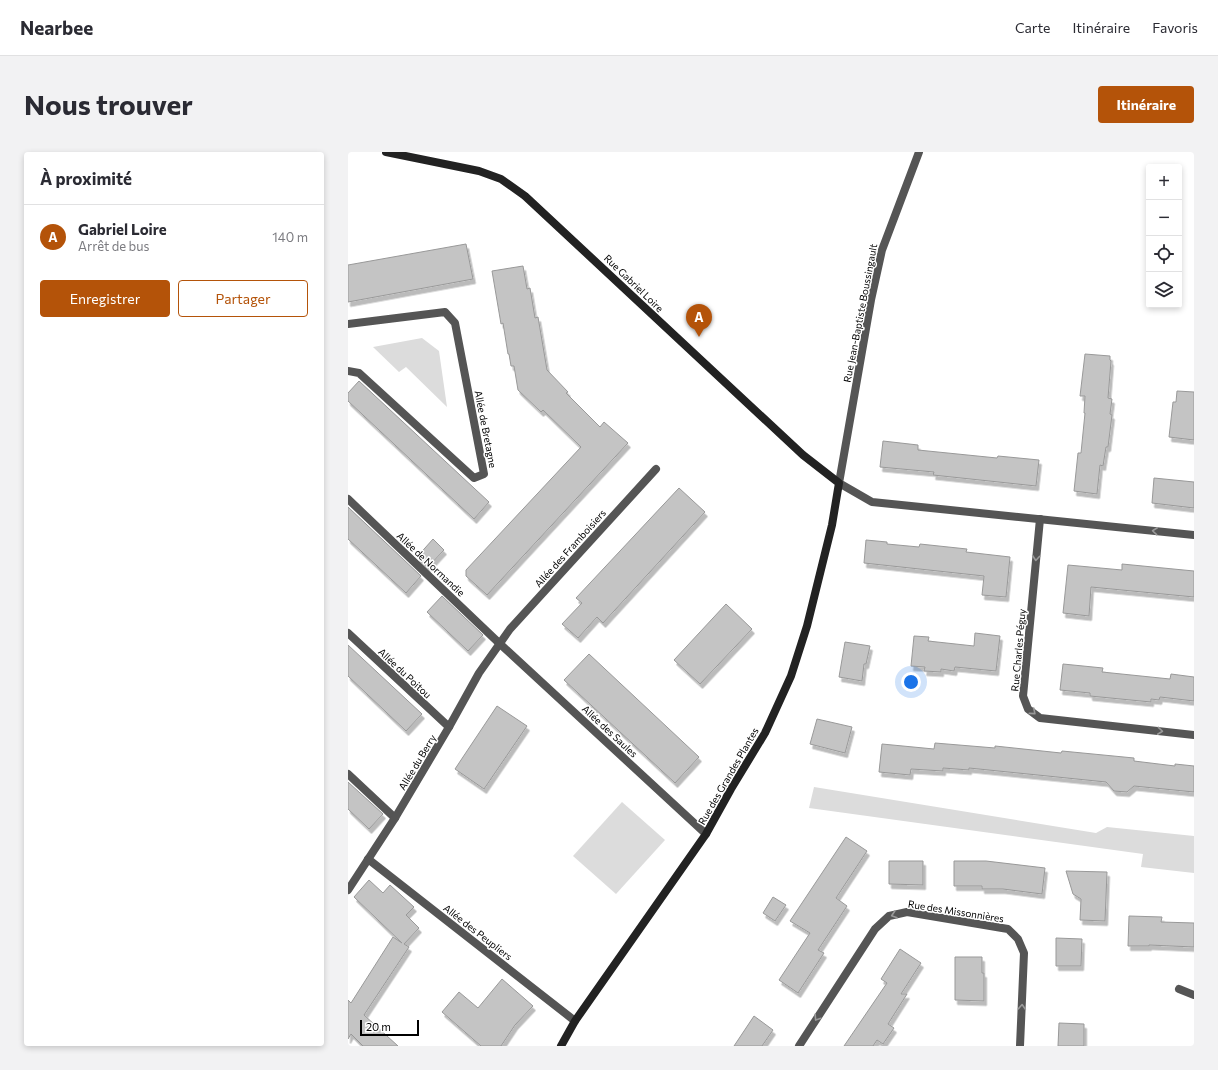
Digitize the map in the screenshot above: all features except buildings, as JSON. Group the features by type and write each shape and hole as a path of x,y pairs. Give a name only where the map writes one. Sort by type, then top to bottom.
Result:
{"street":[{"name":"Rue Gabriel Loire","path":"386,152 479,170 500,179 525,196 803,455 839,482"},
{"name":"Rue Jean-Baptiste Boussingault","path":"839,482 870,308 882,250 919,152"},
{"name":"Allée de Bretagne","path":"348,324 445,312 456,323 484,474 474,478 359,373 348,371"},
{"name":"Allée des Framboisiers","path":"499,643 510,629 656,469"},
{"path":"839,482 872,502 1194,535"},
{"name":"Rue des Grandes Plantes","path":"561,1046 575,1020 706,834 765,733 791,676 807,626 832,525 839,482"},
{"name":"Allée de Normandie","path":"348,499 499,643"},
{"name":"Rue Charles Péguy","path":"1040,519 1023,696 1028,709 1040,718 1194,735"},
{"name":"Allée du Poitou","path":"348,633 449,727"},
{"name":"Allée du Berry","path":"348,890 395,818 479,673 499,643"},
{"name":"Allée des Saules","path":"499,643 706,834"},
{"path":"348,774 395,818"},
{"name":"Allée des Peupliers","path":"368,859 575,1020"},
{"name":"Rue des Missonnières","path":"799,1046 875,929 889,916 907,912 1008,929 1018,939 1024,953 1020,1046"},
{"path":"1179,989 1194,994"}],"shaded area":[{"path":"422,338 439,351 447,407 406,367 399,372 373,347"},
{"path":"814,787 1096,833 1107,827 1194,836 1194,873 1141,867 1143,854 809,808"},
{"path":"622,802 665,840 616,894 573,856"}],"place":[{"name":"Gabriel Loire","path":"699,337"}]}
